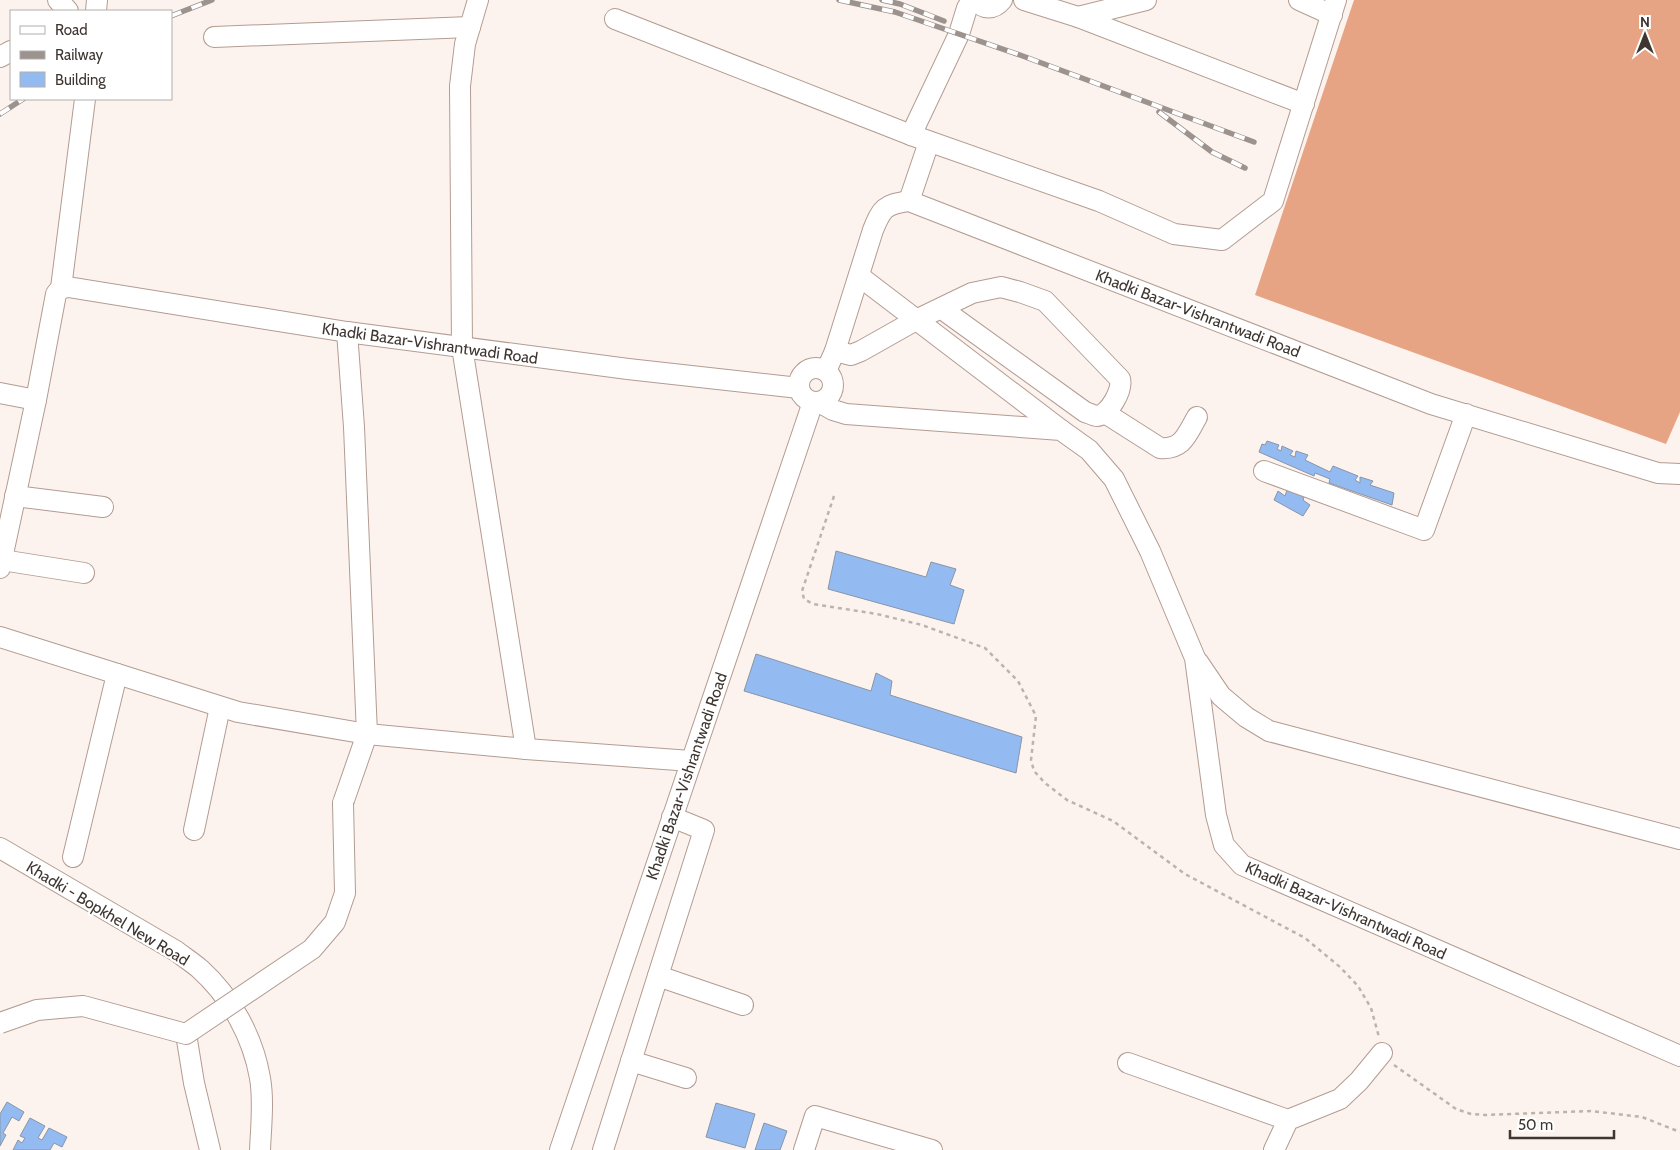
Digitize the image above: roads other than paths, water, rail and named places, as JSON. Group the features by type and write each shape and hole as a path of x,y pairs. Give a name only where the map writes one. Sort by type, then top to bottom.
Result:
{"street":[{"path":"58,0 67,10"},
{"path":"478,0 465,44 460,86 462,347 526,748"},
{"path":"826,371 835,351 873,230 881,212 893,203 909,201 920,139 959,34 966,8 974,0 987,8 993,7 1002,0"},
{"path":"1024,0 1078,17 1304,104"},
{"path":"1078,17 1146,0"},
{"path":"615,19 920,139 1099,201 1174,234 1222,240 1273,201 1334,7 1299,0"},
{"path":"214,37 470,27"},
{"path":"84,100 61,288 56,294 36,400 9,507 1,564 84,573"},
{"name":"Khadki Bazar-Vishrantwadi Road","path":"909,201 1431,404 1658,473 1680,474"},
{"path":"859,276 1061,430"},
{"path":"835,351 851,355 972,292 1000,286 1045,301 1120,379 1122,385 1119,393 1105,414 1096,416 1085,412 942,309"},
{"name":"Khadki Bazar-Vishrantwadi Road","path":"61,288 347,332 628,369 810,398 833,410 846,414 1061,430 1089,450 1114,480 1150,551 1195,658 1216,815 1224,845 1242,865 1680,1056"},
{"path":"0,1022 36,1010 84,1006 186,1034 312,950 335,922 345,893 343,803 367,734 354,427 347,332"},
{"path":"813,368 820,368 826,371 834,382 831,395 826,400 810,398 799,382 802,375 813,368"},
{"path":"0,393 36,400"},
{"name":"Khadki Bazar-Vishrantwadi Road","path":"560,1150 691,761 810,398"},
{"path":"1105,414 1160,448 1170,449 1183,441 1197,417"},
{"path":"1264,471 1424,530 1466,414"},
{"path":"9,507 103,507"},
{"path":"0,637 238,712 367,734 691,761"},
{"path":"1195,658 1221,696 1246,717 1269,731 1680,839"},
{"path":"73,857 117,674"},
{"path":"194,830 220,707"},
{"path":"602,1150 704,830 672,817"},
{"name":"Khadki - Bopkhel New Road","path":"0,848 176,951 200,969 223,994 251,1044 260,1078 262,1109 260,1150"},
{"path":"658,976 743,1005"},
{"path":"186,1034 194,1083 210,1150"},
{"path":"1128,1063 1288,1120 1340,1099 1382,1053"},
{"path":"631,1061 686,1078"},
{"path":"804,1150 815,1116 932,1150"},
{"path":"1274,1150 1288,1120"}],"railway":[{"path":"172,16 212,0"},
{"path":"839,0 895,12 1020,55 1254,142"},
{"path":"882,0 900,4 944,21"},
{"path":"0,114 21,100"},
{"path":"1159,112 1212,152 1245,168"}]}
